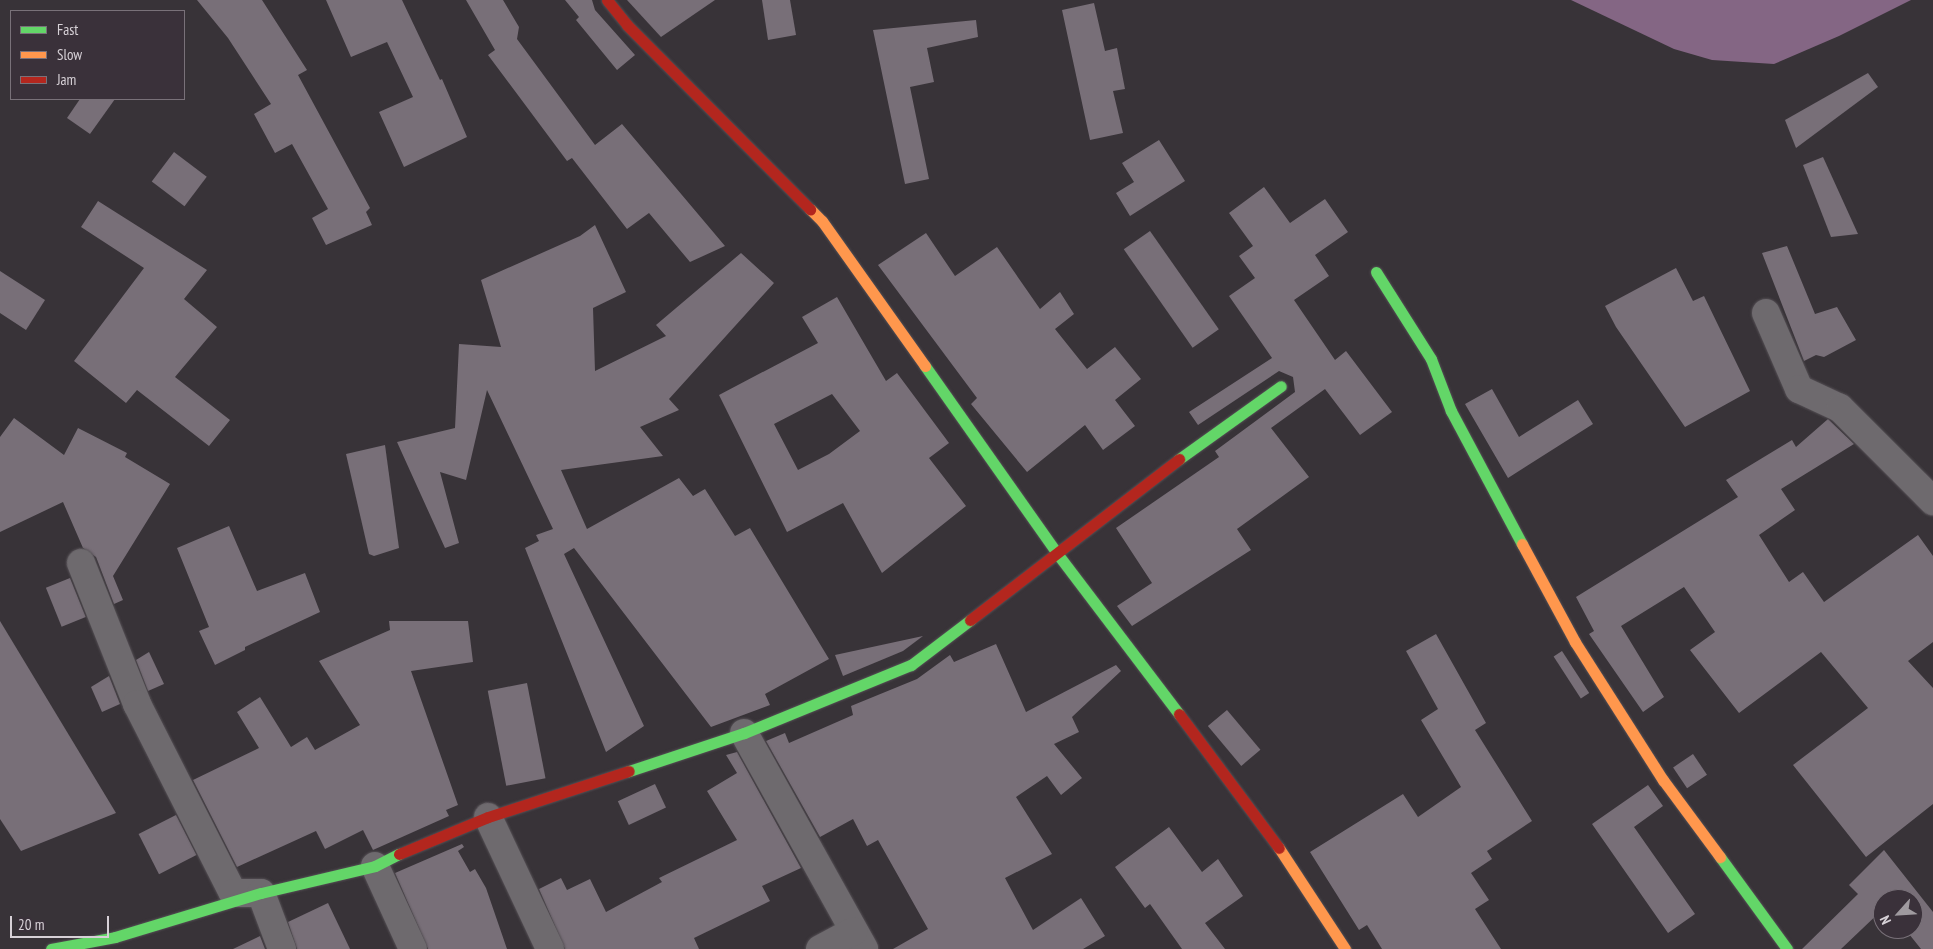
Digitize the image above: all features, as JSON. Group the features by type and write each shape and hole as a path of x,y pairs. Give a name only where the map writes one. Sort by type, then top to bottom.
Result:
{"street":[{"path":"607,0 647,45 822,221 1056,552 1277,844 1345,949"},
{"path":"1376,272 1431,359 1451,411 1575,642 1663,780 1787,949"},
{"path":"1766,314 1799,389 1840,408 1933,500"},
{"path":"51,949 119,943 261,893 375,866 416,845 488,817 744,733 911,665 1056,552 1280,386"},
{"path":"81,563 137,704 233,893 261,893"},
{"path":"744,733 859,940 820,949"},
{"path":"488,817 550,949"},
{"path":"375,866 413,949"},
{"path":"261,893 282,949"}],"shaded area":[{"path":"1571,0 1911,0 1839,36 1774,64 1712,60 1674,49"}],"building":[{"path":"197,0 262,0 307,70 298,75 370,208 366,212 372,225 326,245 312,218 328,209 292,144 275,153 254,114 271,104 228,38"},
{"path":"326,0 402,0 440,80 442,79 467,137 404,167 379,112 413,97 387,42 351,57"},
{"path":"466,0 503,0 519,27 517,39 595,145 622,124 725,246 690,262 649,213 627,229 572,158 567,161 488,55 495,50"},
{"path":"565,0 592,0 595,10 635,55 617,70 576,20 579,17"},
{"path":"627,0 715,0 661,37"},
{"path":"762,0 790,0 796,35 768,40"},
{"path":"1094,3 1105,51 1117,48 1125,89 1113,91 1123,133 1090,140 1062,10"},
{"path":"976,20 978,37 927,48 934,82 910,87 929,179 905,184 873,30"},
{"path":"1868,73 1878,87 1796,148 1785,120"},
{"path":"79,100 114,100 90,134 67,118"},
{"path":"1159,140 1185,181 1130,216 1116,193 1134,182 1122,163"},
{"path":"174,152 207,177 184,206 152,182"},
{"path":"1823,157 1858,234 1831,237 1803,165"},
{"path":"1264,187 1290,223 1325,199 1348,232 1315,255 1329,276 1294,300 1335,360 1346,351 1392,412 1360,435 1325,389 1271,428 1309,477 1237,529 1251,550 1132,626 1117,606 1152,583 1116,528 1219,457 1215,451 1295,392 1293,377 1279,371 1198,425 1189,412 1272,358 1229,296 1255,278 1239,256 1253,246 1229,213"},
{"path":"98,201 207,270 184,299 217,327 175,377 230,420 209,446 137,390 126,403 74,361 144,268 81,227"},
{"path":"595,225 626,292 593,308 595,371 666,336 656,325 741,253 774,283 669,399 679,410 640,427 663,456 561,470 587,529 679,478 693,496 705,489 735,536 750,528 829,659 765,694 770,705 711,727 574,548 564,554 644,726 606,752 525,548 539,541 536,535 553,529 487,390 466,480 440,472 459,543 445,548 397,442 455,428 459,344 501,347 481,280 580,236"},
{"path":"1150,231 1219,329 1193,348 1124,249"},
{"path":"926,233 955,276 997,247 1040,309 1060,292 1074,314 1055,329 1087,369 1115,347 1141,379 1115,400 1135,426 1103,450 1085,425 1027,472 971,404 977,398 878,265"},
{"path":"1787,246 1815,314 1837,307 1856,340 1824,357 1816,355 1804,361 1762,253"},
{"path":"1676,268 1693,301 1704,296 1750,391 1685,427 1616,327 1605,306"},
{"path":"0,271 45,300 26,330 0,313"},
{"path":"837,297 886,381 897,373 949,443 929,458 966,506 882,573 843,503 787,532 719,395 818,343 802,317","holes":["832,394 860,431 829,454 798,470 774,424"]},
{"path":"1492,389 1519,437 1578,400 1593,424 1508,478 1465,404"},
{"path":"14,418 64,455 78,428 127,453 125,457 170,484 113,576 123,600 114,604 96,557 83,548 63,502 0,532 0,437"},
{"path":"1828,419 1854,444 1781,489 1795,510 1759,535 1789,582 1803,572 1824,602 1918,535 1933,556 1933,642 1908,661 1933,688 1933,804 1866,857 1793,765 1868,708 1821,652 1739,713 1690,650 1715,632 1684,587 1621,626 1664,697 1643,712 1589,634 1594,631 1576,597 1738,497 1726,480 1792,440 1796,447"},
{"path":"385,445 399,548 374,556 369,554 346,454"},
{"path":"229,526 257,591 305,573 320,612 245,647 245,650 215,665 199,631 209,627 177,548"},
{"path":"70,578 86,617 62,627 46,588"},
{"path":"0,621 116,813 21,851 0,819"},
{"path":"389,621 468,621 473,662 411,671 458,805 446,810 449,816 373,850 363,830 325,849 316,831 237,867 193,780 259,748 237,712 260,697 291,747 307,737 315,750 360,725 319,661 390,630"},
{"path":"1436,634 1486,723 1475,730 1532,821 1487,851 1492,859 1471,873 1489,900 1475,909 1501,949 1382,949 1367,925 1359,930 1310,852 1403,794 1418,817 1461,787 1421,720 1438,709 1406,651"},
{"path":"923,636 903,651 843,676 835,655"},
{"path":"996,644 1026,712 1116,665 1121,671 1072,717 1079,732 1054,744 1082,778 1061,795 1047,776 1016,797 1052,854 1005,878 1033,930 1081,898 1105,936 1083,949 893,949 928,929 878,840 867,846 853,819 820,837 766,741 785,733 789,743 853,715 851,706 917,679 950,655 954,662"},
{"path":"1562,651 1589,693 1581,698 1554,656"},
{"path":"149,652 164,684 148,691 136,660"},
{"path":"109,676 120,704 102,712 91,687"},
{"path":"527,683 546,778 506,786 488,691"},
{"path":"1227,710 1260,750 1241,766 1208,726"},
{"path":"737,752 801,868 762,886 770,901 694,938 699,949 565,949 539,889 561,878 567,890 590,879 606,912 662,882 659,878 737,840 707,791 737,773 726,755"},
{"path":"1693,754 1707,775 1687,788 1673,767"},
{"path":"655,784 666,808 629,825 618,801"},
{"path":"1648,785 1663,806 1634,827 1695,914 1668,933 1592,824"},
{"path":"176,815 196,855 159,874 139,834"},
{"path":"1169,827 1202,872 1218,859 1243,896 1205,923 1225,949 1182,949 1150,904 1145,908 1115,867"},
{"path":"462,844 464,847 458,851 470,872 475,869 486,888 507,949 428,949 395,873"},
{"path":"1884,850 1915,889 1873,889 1873,919 1841,949 1802,949 1858,894 1849,885"},
{"path":"1923,899 1933,912 1933,949 1921,949 1913,939 1923,939"},
{"path":"328,903 350,949 297,949 288,922"},
{"path":"260,936 265,949 233,949"}],"traffic: fast":[{"path":"1376,272 1431,359 1451,411 1522,544"},
{"path":"925,366 1056,552 1179,714"},
{"path":"1179,459 1281,386"},
{"path":"629,771 744,733 911,665 970,620"},
{"path":"51,949 115,937 261,893 375,866 399,854"},
{"path":"1720,857 1787,949"}],"traffic: slow":[{"path":"810,209 822,221 925,366"},
{"path":"1522,544 1575,642 1663,780 1720,857"},
{"path":"1279,848 1345,949"}],"traffic: jam":[{"path":"607,0 627,25 810,209"},
{"path":"970,620 1179,459"},
{"path":"1179,714 1279,848"},
{"path":"399,854 488,817 629,771"}]}
